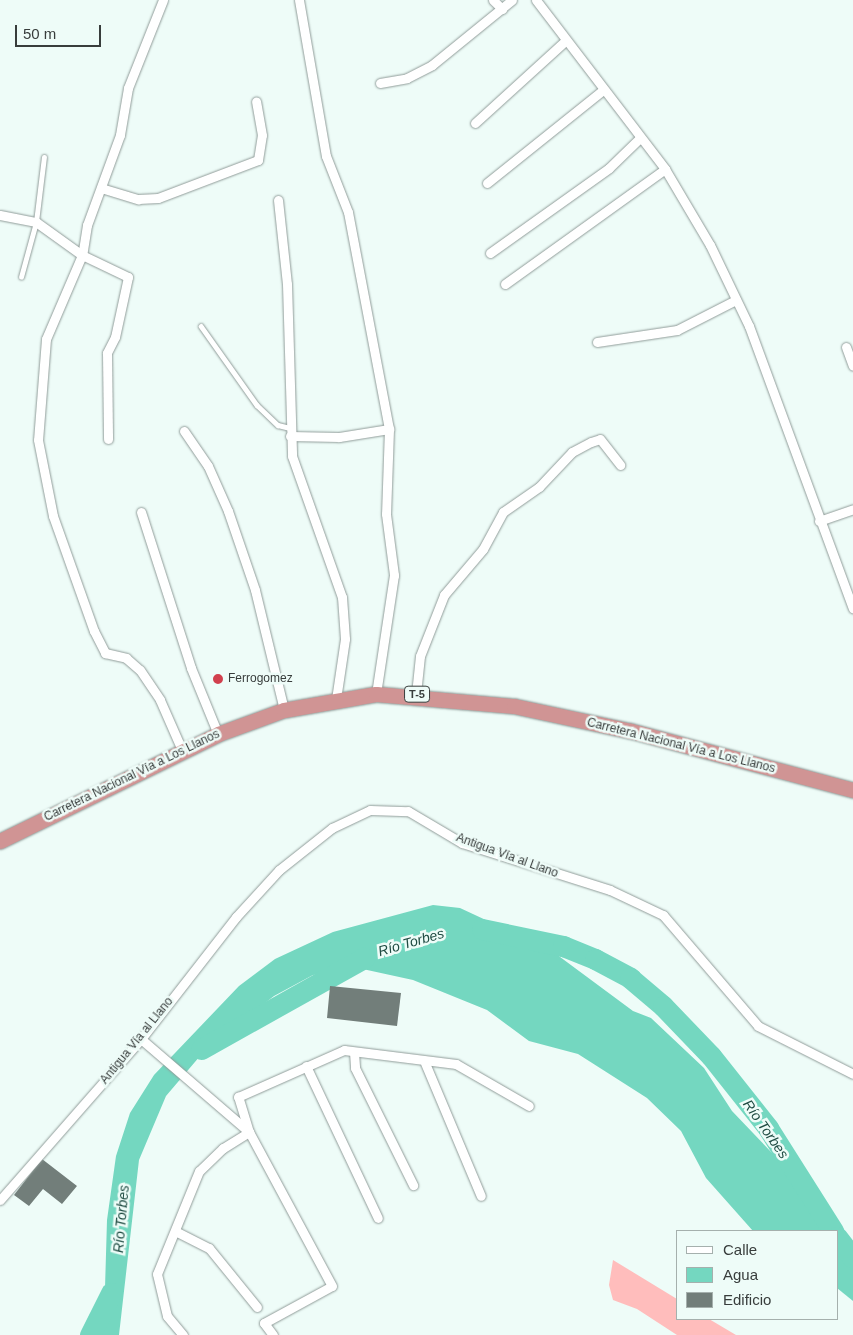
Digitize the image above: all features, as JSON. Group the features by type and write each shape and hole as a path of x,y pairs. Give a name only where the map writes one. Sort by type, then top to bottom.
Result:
{"highway":[{"name":"Carretera Nacional Vía a Los Llanos","path":"0,841 218,734 284,710 336,699 376,694 416,694 514,706 631,731 853,790"}],"street":[{"path":"163,0 128,88 120,135 87,225 82,256 46,339 38,440 53,516 101,646 105,653 126,658 140,670 160,700 182,750"},
{"path":"299,0 326,156 348,212 389,429 386,514 394,575 376,694"},
{"path":"493,0 502,9"},
{"path":"380,83 407,78 432,65 512,0"},
{"path":"536,0 565,42 665,169 736,300 853,608"},
{"path":"475,123 565,42"},
{"path":"487,182 603,90"},
{"path":"101,188 138,199 158,198 258,160 262,135 256,102"},
{"path":"490,253 609,168 640,138"},
{"path":"505,284 665,169"},
{"path":"278,200 287,284 290,432 297,474 342,597 345,639 336,699"},
{"path":"0,215 36,222 82,256 128,277 116,337 107,353 108,439"},
{"path":"597,342 677,330 736,300"},
{"path":"846,347 853,366"},
{"path":"290,432 339,437 389,429"},
{"path":"184,432 208,466 228,511 255,590 284,710"},
{"path":"416,694 420,656 444,594 483,549 503,512 539,487 572,452 591,442 600,440 620,465"},
{"path":"819,521 853,509"},
{"path":"141,512 191,668 218,734"},
{"name":"Antigua Vía al Llano","path":"0,1200 141,1039 236,917 279,870 332,828 370,810 408,811 462,843 610,890 663,915 758,1026 853,1074"},
{"path":"141,1039 249,1132"},
{"path":"273,1335 264,1323 332,1286 249,1132 238,1097 344,1050 425,1063 456,1064 529,1106"},
{"path":"354,1052 355,1068 413,1184"},
{"path":"425,1063 481,1196"},
{"path":"306,1066 378,1218"},
{"path":"183,1335 167,1316 157,1274 177,1232 199,1172 223,1148 249,1132"},
{"path":"177,1232 208,1248 257,1307"}],"lane":[{"path":"21,278 36,222 44,156"},
{"path":"201,326 256,405 278,425 290,432"}],"shaded area":[{"path":"613,1260 676,1298 676,1320 711,1320 736,1335 677,1335 637,1309 613,1300 609,1285"}],"water":[{"path":"433,905 460,908 552,951 633,1011 651,1018 704,1068 732,1111 792,1174 828,1230 752,1230 706,1178 681,1131 647,1098 578,1054 529,1041 487,1010 413,980 358,968 313,975 274,996 206,1049 166,1096 139,1160 119,1335 96,1335 105,1288 107,1220 116,1156 130,1113 154,1075 239,986 275,959 333,932"},
{"path":"838,1242 853,1258 853,1301 838,1289"}],"building":[{"path":"330,986 401,993 397,1026 327,1018"},
{"path":"42,1159 77,1186 62,1204 43,1189 29,1206 14,1195"}],"waterway":[{"name":"Río Torbes","path":"482,929 563,946 595,959 630,978 663,1006 711,1056 768,1128 832,1230"},
{"name":"Río Torbes","path":"201,1049 364,958"},
{"name":"Río Torbes","path":"838,1238 853,1258"},
{"name":"Río Torbes","path":"90,1335 111,1293"}],"place":[{"name":"Ferrogomez","path":"218,679"}]}
